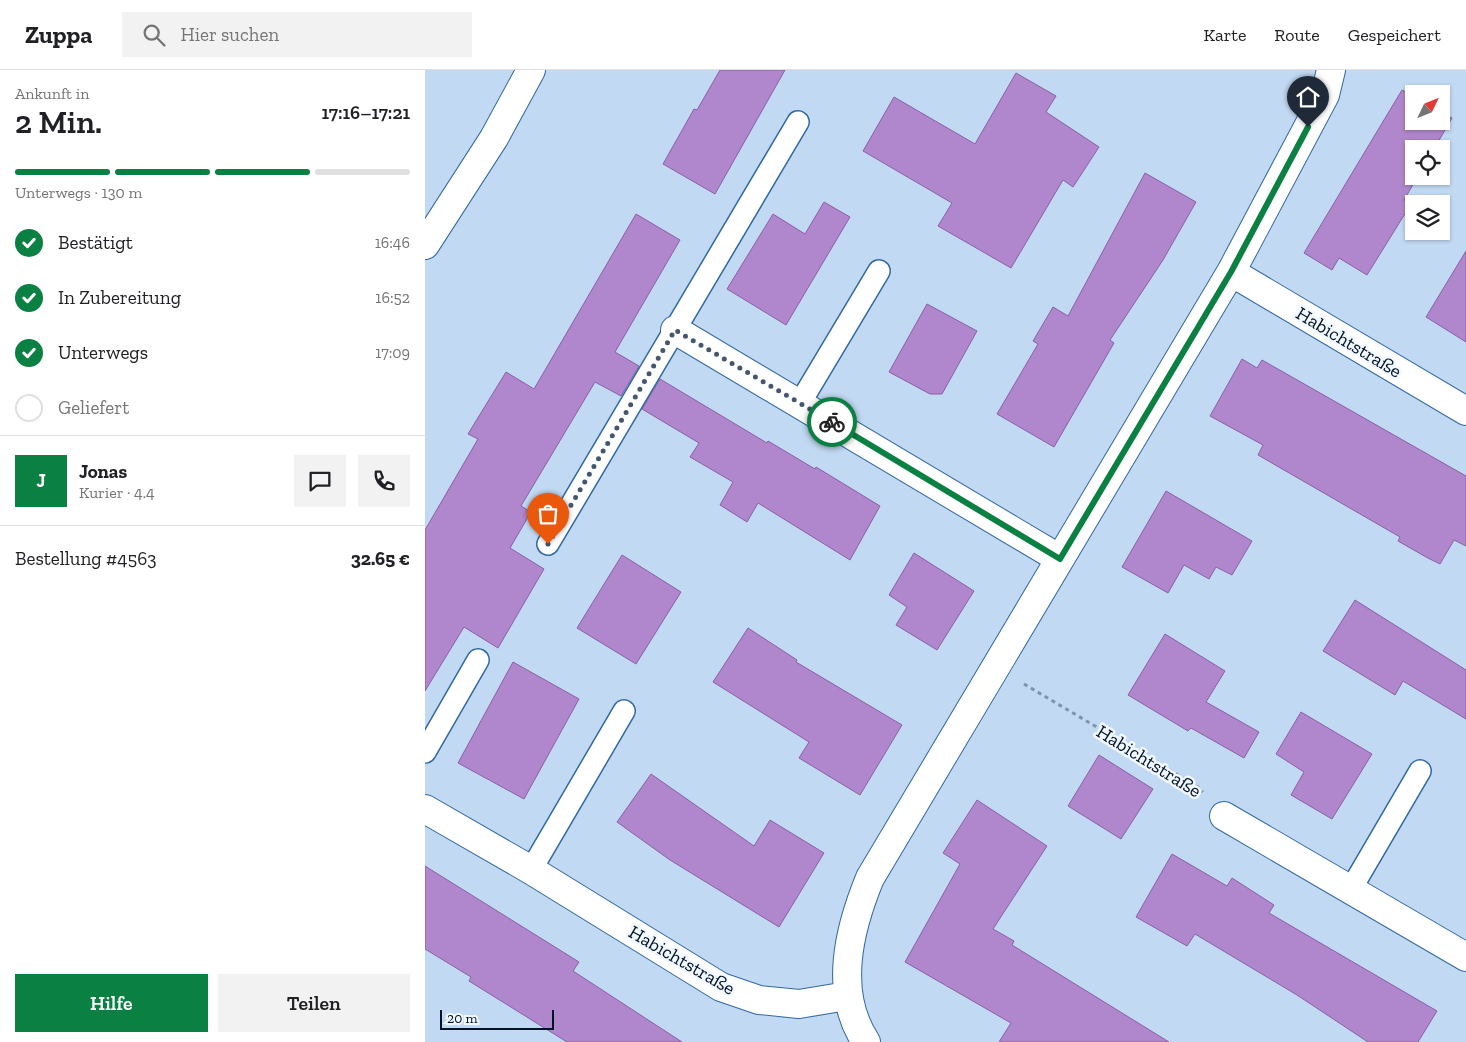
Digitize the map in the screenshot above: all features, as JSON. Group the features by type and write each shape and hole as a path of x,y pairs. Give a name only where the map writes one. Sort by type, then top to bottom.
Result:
{"street":[{"path":"425,245 494,138 531,70"},
{"path":"866,1042 847,996 849,941 857,908 870,878 1231,272 1325,94 1331,70"},
{"name":"Habichtstraße","path":"1231,272 1466,411"},
{"path":"675,330 1060,559"},
{"name":"Habichtstraße","path":"425,809 531,870 721,987 759,1000 799,1004 847,996"},
{"path":"1224,816 1466,957"}],"lane":[{"path":"548,544 798,122"},
{"path":"800,403 879,271"},
{"path":"425,752 478,660"},
{"path":"531,870 624,710"},
{"path":"1351,889 1420,771"}],"path":[{"name":"Habichtstraße","path":"996,668 1198,787 1224,816"}],"building":[{"path":"720,70 785,70 715,194 663,164 694,109 697,110"},
{"path":"1016,73 1056,96 1046,112 1099,147 1073,187 1063,180 1011,268 938,226 952,203 863,151 894,97 975,144"},
{"path":"1402,90 1405,92 1405,130 1445,130 1439,140 1405,140 1405,185 1413,185 1407,195 1405,195 1405,214 1367,275 1339,258 1332,270 1304,253"},
{"path":"1145,173 1196,202 1163,260 1110,340 1114,343 1054,447 997,414 1038,344 1033,341 1053,307 1068,316"},
{"path":"824,202 850,217 786,325 727,289 773,214 805,234"},
{"path":"636,214 680,240 615,352 639,366 621,396 595,382 521,506 531,512 510,548 544,569 498,648 464,627 425,691 425,530 478,439 468,434 506,372 534,389"},
{"path":"1466,251 1466,342 1426,317"},
{"path":"927,304 977,331 942,394 930,394 889,372"},
{"path":"1242,359 1257,368 1262,360 1466,476 1466,546 1454,540 1440,564 1426,557 1398,541 1400,537 1258,455 1263,445 1210,416"},
{"path":"660,379 767,443 768,441 815,469 816,467 880,506 850,560 758,503 747,522 720,505 733,482 690,457 699,443 642,409"},
{"path":"1166,491 1252,541 1232,575 1216,567 1209,579 1184,565 1168,593 1122,567"},
{"path":"914,553 974,591 937,650 896,625 907,607 889,595"},
{"path":"622,555 681,592 636,664 577,628"},
{"path":"1355,600 1466,670 1466,719 1403,681 1395,695 1323,651"},
{"path":"748,628 797,660 796,662 902,725 860,795 799,758 809,742 713,682"},
{"path":"1165,634 1225,671 1206,702 1259,732 1244,758 1191,728 1188,731 1128,695"},
{"path":"513,662 579,699 524,799 458,763"},
{"path":"1301,712 1372,754 1332,819 1291,795 1304,772 1276,754"},
{"path":"1099,755 1153,789 1121,839 1068,806"},
{"path":"651,774 754,846 770,820 824,853 779,927 670,860 617,822"},
{"path":"977,800 1047,846 993,929 1014,941 1012,945 1169,1042 999,1042 1011,1023 905,962 960,864 943,853"},
{"path":"1172,854 1227,886 1232,878 1274,905 1269,913 1437,1011 1418,1042 1368,1042 1297,995 1195,934 1187,946 1136,917"},
{"path":"425,866 579,962 573,971 682,1042 567,1042 469,981 471,977 425,949"}],"way so far":[{"path":"548,544 675,330 832,422"}],"route":[{"path":"832,422 1060,559 1231,272 1308,127"}]}
